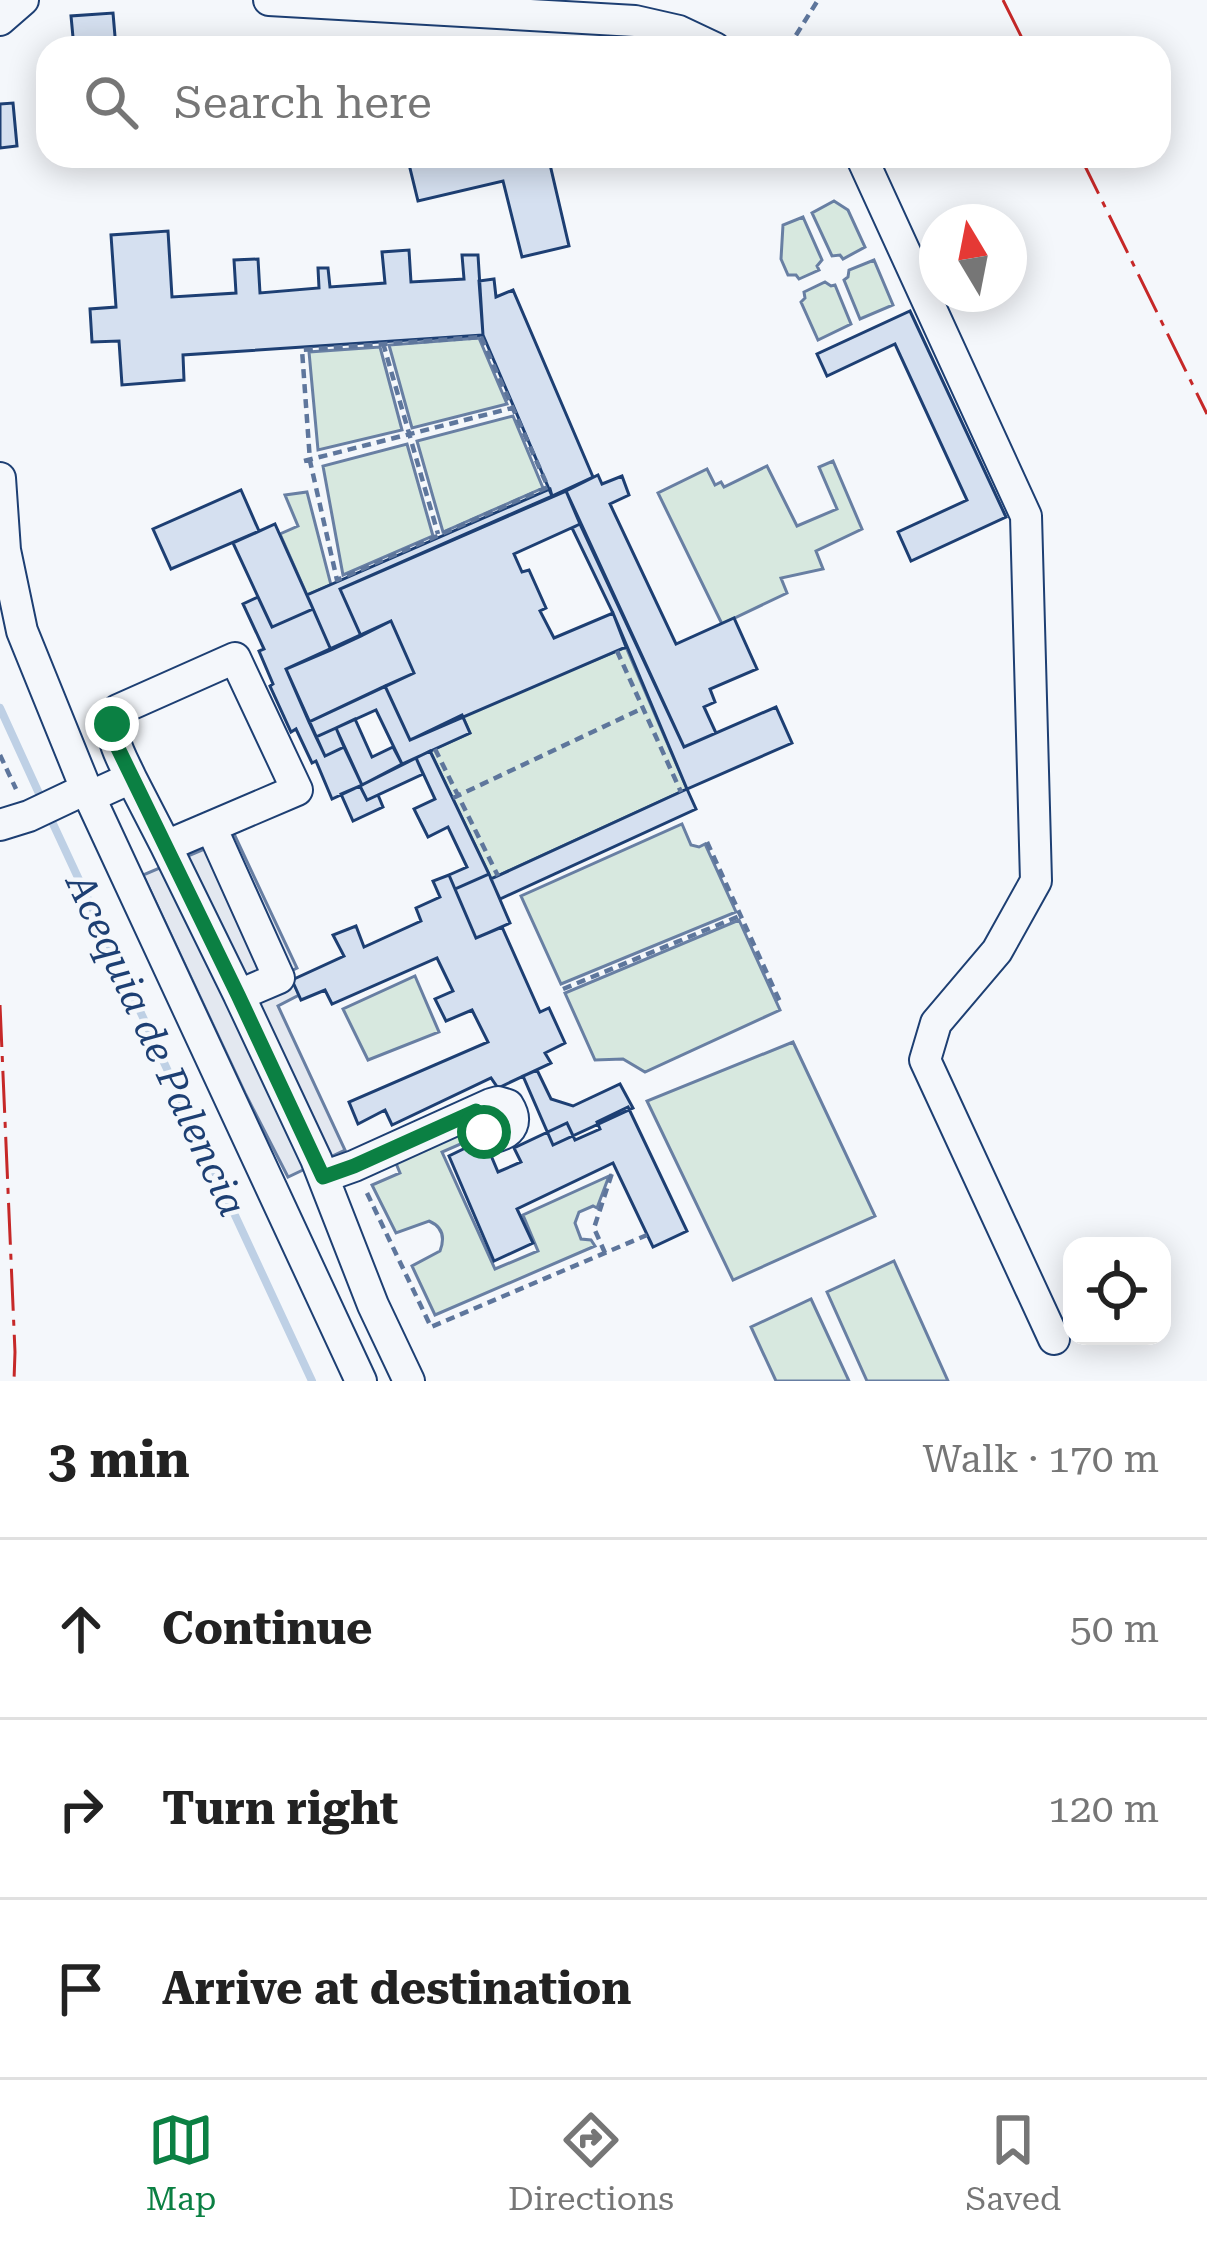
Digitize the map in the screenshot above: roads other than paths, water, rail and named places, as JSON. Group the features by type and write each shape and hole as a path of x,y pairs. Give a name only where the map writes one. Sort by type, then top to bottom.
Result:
{"street":[{"path":"0,20 23,0"},
{"path":"269,0 634,20 690,36"},
{"path":"866,168 1026,517 1036,880 997,950 936,1023 926,1060 1054,1340"},
{"path":"0,478 5,550 22,631 80,795 361,1381"},
{"path":"166,846 297,790 235,658 118,710 112,736 323,1177 373,1305 409,1381"},
{"path":"15,820 131,778"},
{"path":"211,826 279,978 238,995"},
{"path":"323,1177 476,1111"}],"waterway":[{"name":"Acequia de Palencia","path":"0,708 42,800"},
{"name":"Acequia de Palencia","path":"48,813 312,1381"}]}
